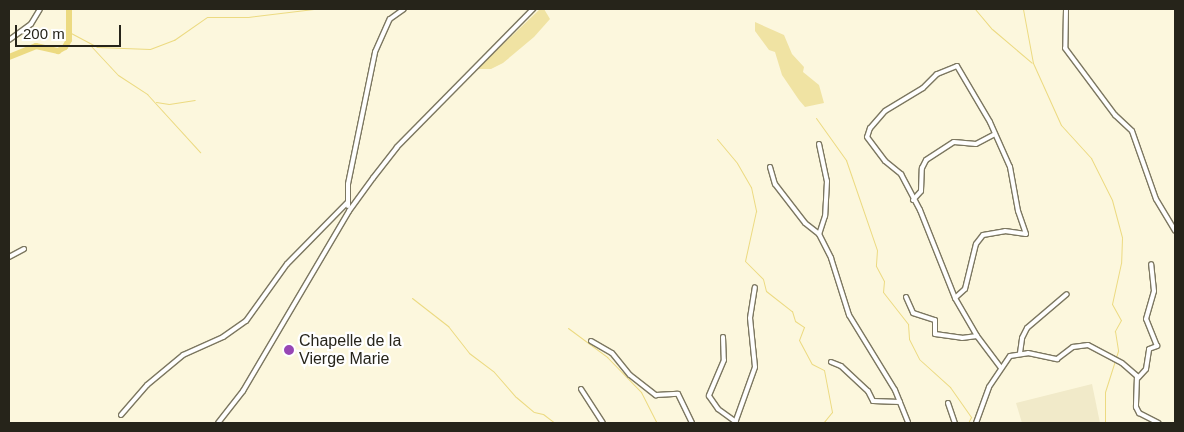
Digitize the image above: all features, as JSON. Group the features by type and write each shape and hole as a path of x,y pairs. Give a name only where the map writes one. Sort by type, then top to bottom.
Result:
{"street":[{"path":"9,40 31,24 40,9"},
{"path":"349,211 348,184 375,52 390,19 404,9"},
{"path":"218,423 243,391 349,211 398,147 533,9"},
{"path":"1066,9 1065,48 1115,115 1132,131 1156,199 1175,231"},
{"path":"955,298 965,289 976,244 983,235 1005,231 1026,234 1018,212 1010,167 995,134 959,67 937,74 923,88 885,111 870,128 867,137 885,161 901,174 955,298 977,336 1001,368"},
{"path":"913,200 921,190 922,168 926,160 954,142 976,144 995,134"},
{"path":"819,144 827,182 824,224 819,234"},
{"path":"770,167 775,184 805,223 819,234 831,258 849,315 900,402 908,423"},
{"path":"121,415 147,385 183,355 223,337 246,321 287,264 348,204"},
{"path":"9,257 24,249"},
{"path":"1151,264 1154,291 1146,318 1157,346 1150,349 1146,369 1138,378 1136,407 1139,413 1159,423"},
{"path":"723,337 724,360 709,396 718,409 736,423 755,367 750,318 755,287"},
{"path":"1020,353 1022,338 1027,328 1038,316 1063,301 1067,294"},
{"path":"906,297 913,313 935,320 935,334 962,338 977,336"},
{"path":"590,341 612,353 630,375 656,395 678,394 692,423"},
{"path":"976,423 982,402 1001,368 1010,356 1020,353 1057,359 1073,347 1088,345 1122,363 1138,378"},
{"path":"831,362 841,366 868,391 873,401 900,402"},
{"path":"581,389 603,423"},
{"path":"948,403 955,423"}],"shaded area":[{"path":"540,9 544,9 550,19 534,37 503,63 491,69 477,69"},
{"path":"755,22 784,35 792,54 804,67 803,72 819,85 824,103 805,107 799,100 782,75 775,52 769,50 755,31"},
{"path":"1092,384 1100,423 1022,423 1016,403"}],"waterway":[{"path":"9,57 36,46 58,51 65,47 69,40 69,9"},
{"path":"69,32 97,47 150,49 174,40 207,17 248,17 314,9"},
{"path":"975,9 992,29 1032,63"},
{"path":"1023,9 1033,63 1061,125 1091,158 1112,200 1122,238 1121,263 1112,304 1121,320 1115,331 1118,351 1105,392 1105,423"},
{"path":"90,45 118,75 147,94 200,152"},
{"path":"156,102 169,104 195,100"},
{"path":"816,118 846,160 877,250 876,266 884,281 883,292 908,324 909,339 919,359 950,387 971,417 968,423"},
{"path":"717,139 737,163 751,187 756,211 745,261 763,279 766,291 792,311 795,321 804,327 799,340 812,364 824,370 832,412 823,423"},
{"path":"412,298 448,326 469,353 494,372 516,397 534,412 543,414 555,423"},
{"path":"568,328 607,357 641,392 657,423"}],"place":[{"name":"Chapelle de la Vierge Marie","path":"289,350"}]}
